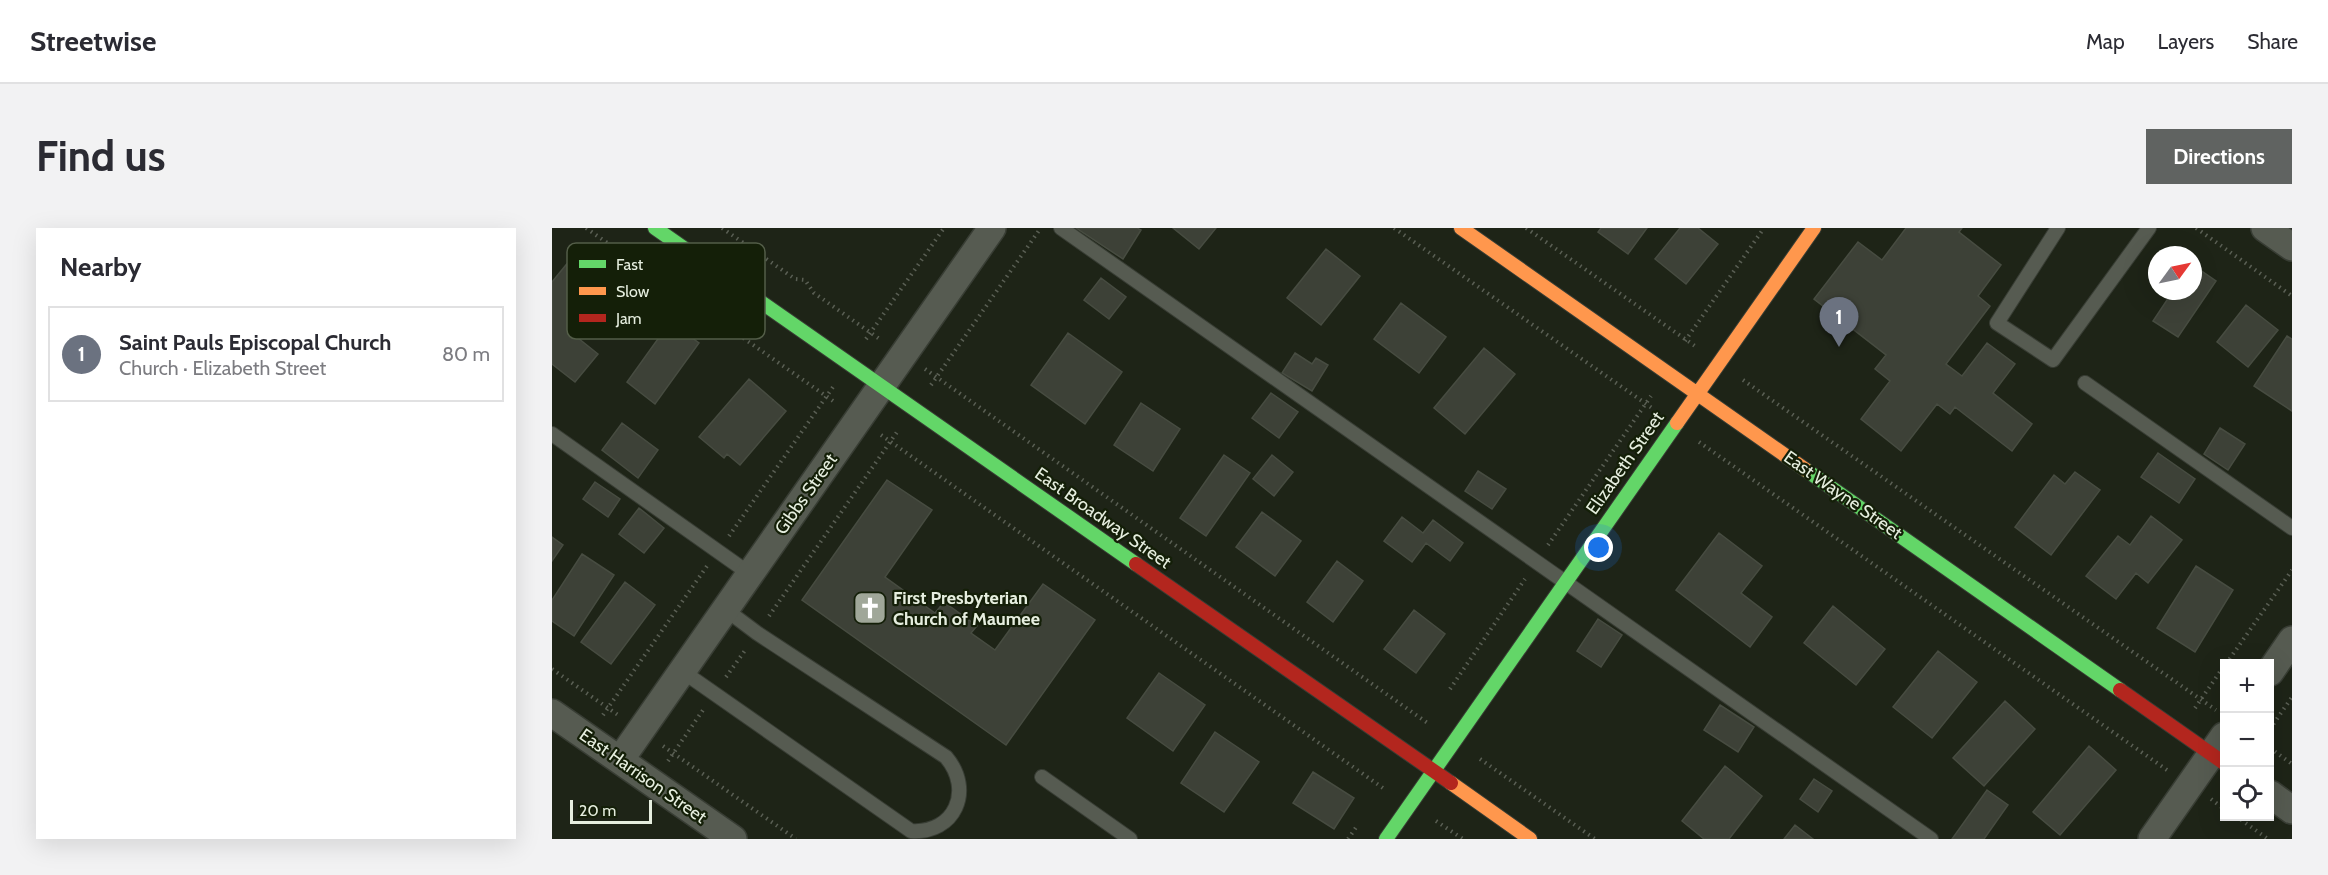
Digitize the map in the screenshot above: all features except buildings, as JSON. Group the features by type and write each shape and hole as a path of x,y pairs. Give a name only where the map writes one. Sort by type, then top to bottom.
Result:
{"street":[{"name":"East Broadway Street","path":"655,228 677,243"},
{"name":"Gibbs Street","path":"620,760 992,228"},
{"name":"East Wayne Street","path":"1461,228 2220,751"},
{"name":"Elizabeth Street","path":"1386,839 1564,581 1814,228"},
{"path":"2265,228 2292,247"},
{"name":"East Broadway Street","path":"765,305 1530,839"},
{"path":"2274,666 2292,640"},
{"name":"East Harrison Street","path":"552,713 733,839"},
{"path":"2152,839 2220,751"},
{"path":"2274,797 2292,810"}],"lane":[{"path":"1061,228 1931,839"},
{"path":"2058,228 1996,323 2053,360 2149,228"},
{"path":"2085,383 2292,528"},
{"path":"552,434 750,574"},
{"path":"682,671 713,695 911,831 927,832 940,826 953,812 961,788 956,769 946,758 757,633 725,609"},
{"path":"1042,777 1130,839"}],"path":[{"path":"586,228 607,243"},
{"path":"722,228 743,243"},
{"path":"588,738 944,228"},
{"path":"653,783 1040,228"},
{"path":"1394,228 1646,403"},
{"path":"1526,228 1686,340"},
{"path":"1447,694 1764,228"},
{"path":"2196,228 2292,296"},
{"path":"765,258 795,279 805,280 814,293 1595,839"},
{"path":"745,339 1383,788 1377,796"},
{"path":"1742,379 2220,713"},
{"path":"1702,444 2158,763"},
{"path":"2229,659 2292,570"},
{"path":"552,669 796,839"},
{"path":"2201,700 2220,672"},
{"path":"2274,723 2292,697"},
{"path":"1428,723 1434,713"},
{"path":"2274,751 2292,764"},
{"path":"2243,821 2268,839"},
{"path":"1348,839 1360,822"}],"traffic: fast":[{"path":"655,228 676,243"},
{"path":"765,305 1136,564"},
{"path":"1386,839 1677,423"},
{"path":"1806,470 2120,690"}],"traffic: slow":[{"path":"1461,228 1806,470"},
{"path":"1677,423 1814,228"},
{"path":"1451,783 1530,839"}],"traffic: jam":[{"path":"1136,564 1451,783"},
{"path":"2120,690 2220,760"}],"place":[{"name":"Saint Pauls Episcopal Church","path":"1839,347"},
{"name":"First Presbyterian Church of Maumee","path":"870,608"}]}
